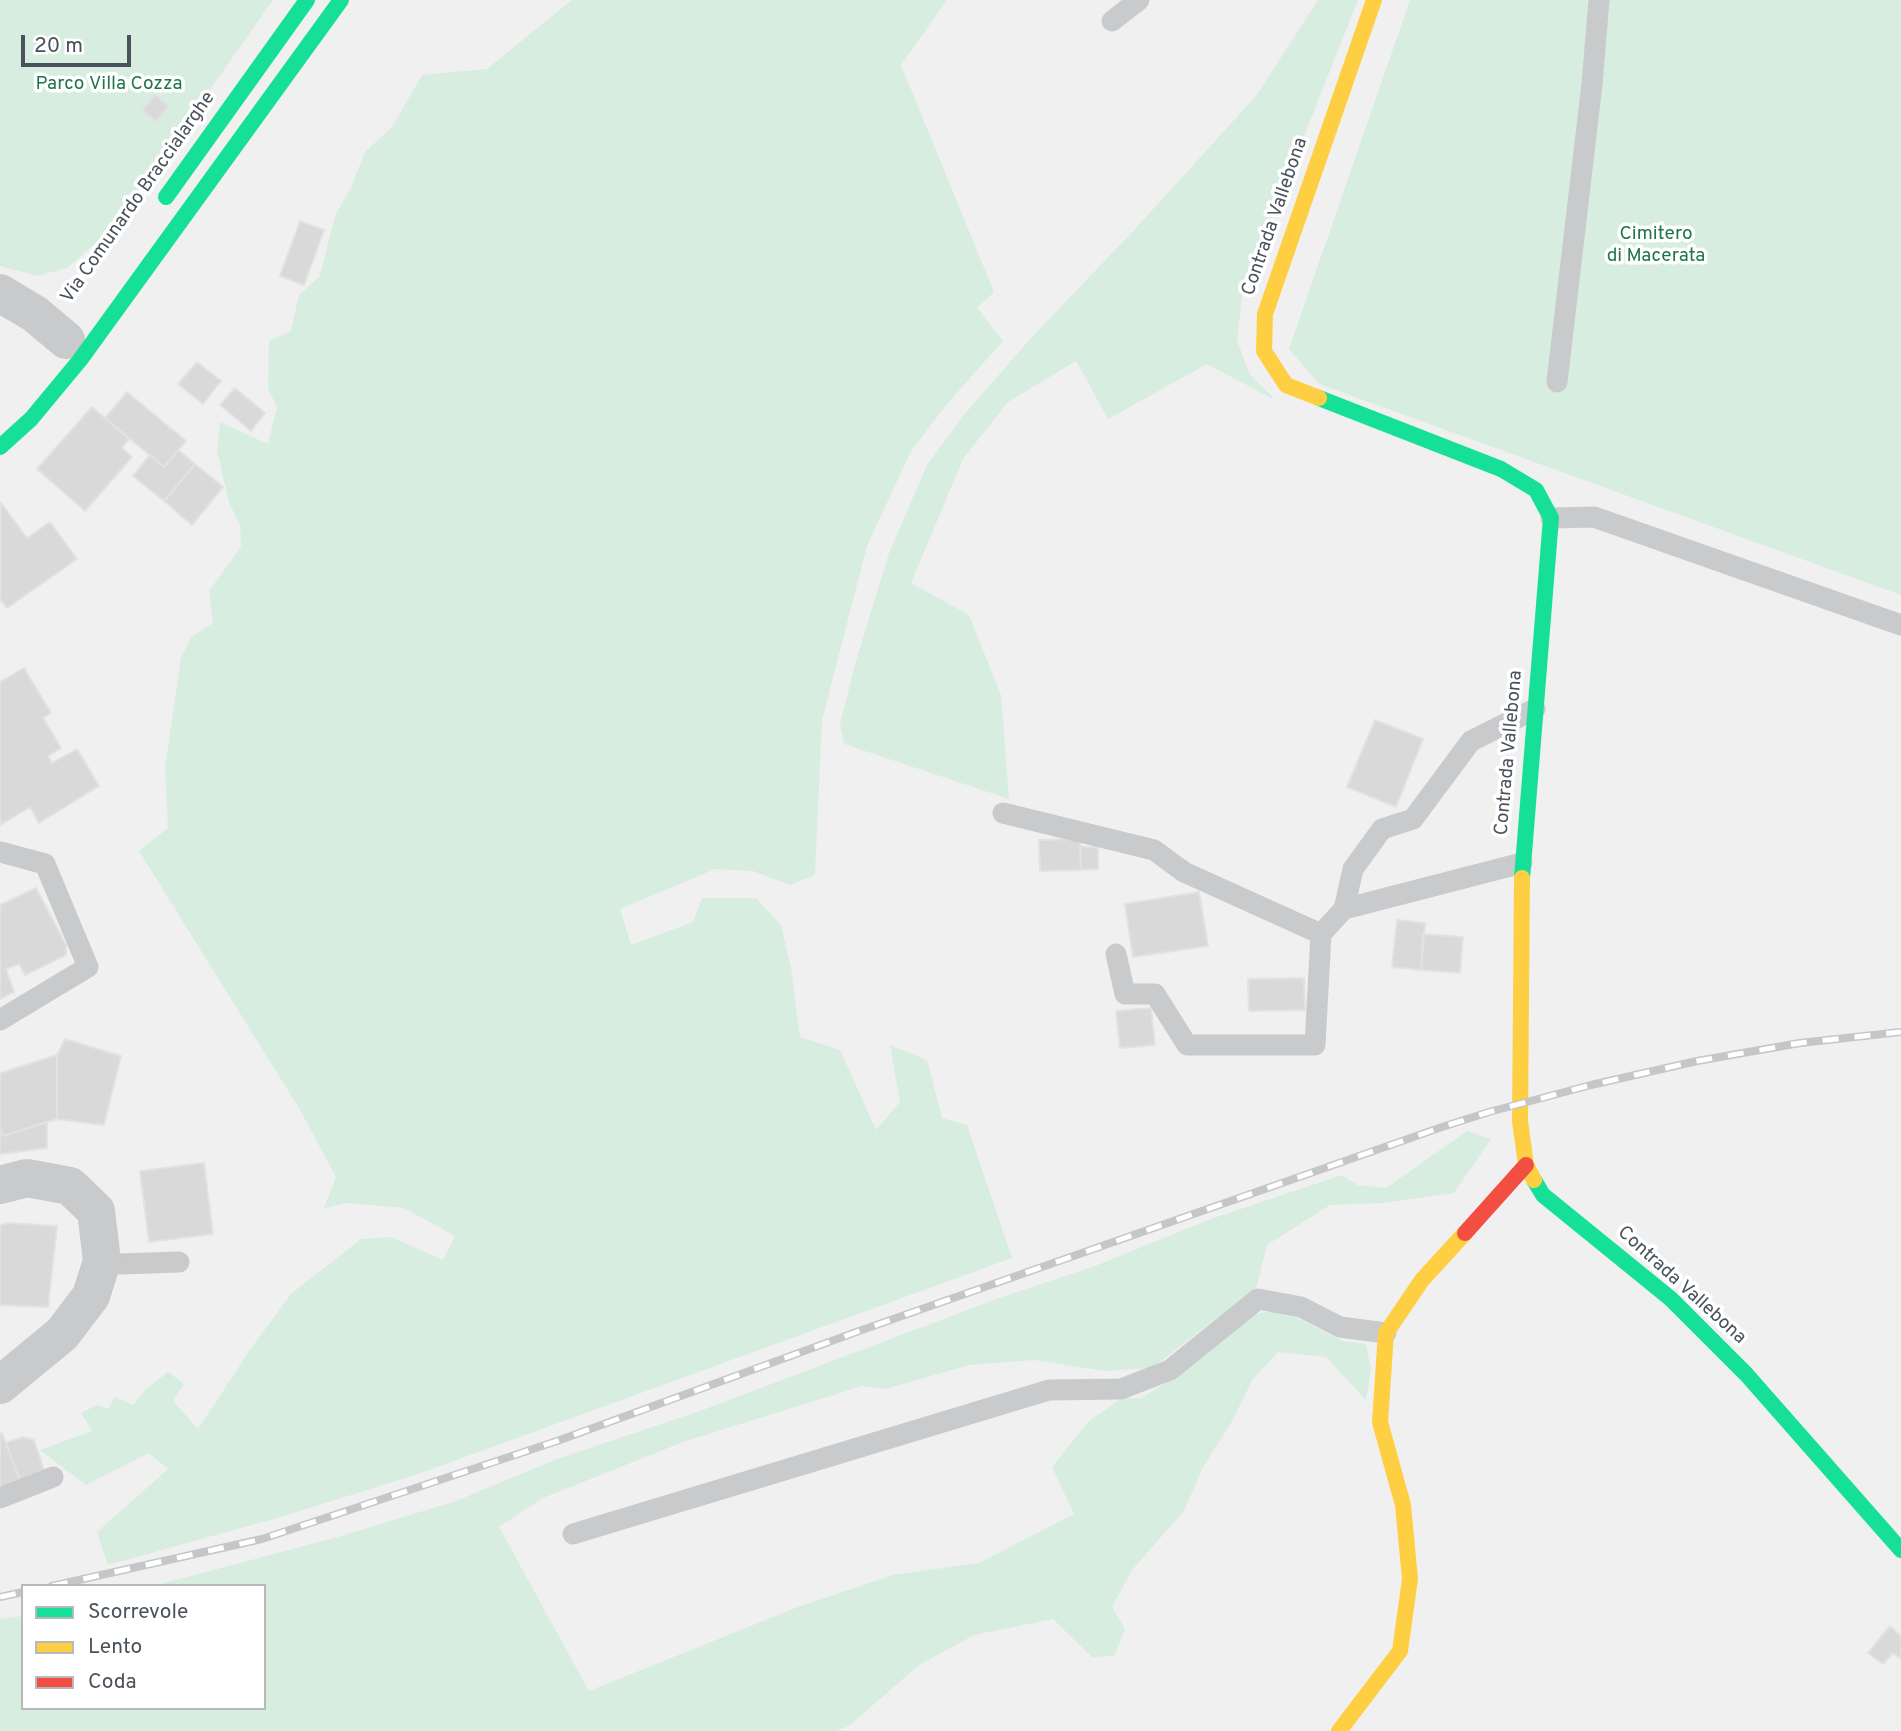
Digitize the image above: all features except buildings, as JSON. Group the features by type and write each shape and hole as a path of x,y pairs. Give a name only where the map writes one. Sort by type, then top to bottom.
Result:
{"street":[{"name":"Via Comunardo Braccialarghe","path":"154,214 307,0"},
{"path":"0,447 31,419 73,339 341,0"},
{"name":"Contrada Vallebona","path":"1374,0 1265,314 1264,351 1286,385 1501,469 1536,490 1551,518 1522,863 1520,1121 1526,1165 1542,1195 1671,1299 1746,1374 1901,1550"},
{"path":"0,293 73,339"},
{"path":"31,419 34,398 72,351 73,339"},
{"path":"1339,1731 1401,1651 1410,1579 1403,1505 1380,1422 1386,1333 1422,1280 1526,1165"},
{"path":"0,1185 27,1178 70,1186 96,1211 102,1261 91,1296 62,1334 0,1385"}],"lane":[{"path":"1112,21 1139,0"},
{"path":"1557,382 1592,84 1599,0"},
{"path":"1551,518 1594,517 1901,625"},
{"path":"1116,954 1125,994 1155,994 1186,1045 1315,1045 1321,934 1344,909 1353,869 1382,829 1413,820 1472,741 1535,709"},
{"path":"1003,813 1154,850 1184,872 1321,934"},
{"path":"0,852 45,864 88,967 0,1020"},
{"path":"1344,909 1522,863"},
{"path":"102,1261 120,1264 179,1262"},
{"path":"573,1534 1049,1391 1121,1389 1170,1370 1258,1299 1301,1307 1340,1327 1386,1333"},
{"path":"0,1498 52,1477"}],"green space":[{"name":"Parco Villa Cozza","path":"0,0 273,0 112,229 67,268 37,276 0,266"},
{"path":"572,0 947,0 901,65 994,292 977,308 1003,341 947,404 911,451 867,546 822,720 815,875 790,885 753,871 715,869 620,909 631,945 693,922 702,898 756,898 781,925 791,968 800,1037 840,1050 876,1130 900,1102 890,1045 927,1060 942,1118 967,1125 1012,1258 418,1474 284,1516 108,1565 97,1532 168,1469 149,1453 86,1485 40,1450 92,1431 81,1413 97,1405 108,1409 115,1397 133,1405 146,1389 168,1372 184,1384 173,1401 198,1429 291,1294 361,1239 391,1237 443,1260 455,1236 404,1208 347,1203 324,1208 336,1177 299,1108 139,851 168,828 165,767 181,658 191,637 213,623 209,591 241,547 240,525 229,503 217,450 220,422 268,444 277,407 268,389 269,341 291,331 299,295 320,276 335,216 352,185 365,152 392,127 422,75 487,69"},
{"path":"1318,0 1358,0 1243,290 1237,340 1249,373 1275,400 1207,364 1108,419 1076,361 1008,402 963,459 911,583 969,615 1001,695 1009,799 844,744 840,724 856,661 889,553 927,465 963,416 1031,338 1256,96"},
{"name":"Cimitero di Macerata","path":"1410,0 1901,0 1901,595 1319,384 1289,349"},
{"path":"1467,1131 1491,1139 1454,1193 1383,1203 1330,1205 1267,1245 1256,1288 1152,1368 1105,1371 1034,1360 969,1365 885,1389 862,1386 683,1442 543,1498 499,1527 589,1691 798,1607 893,1575 979,1563 1074,1514 1052,1467 1089,1421 1122,1398 1141,1398 1174,1378 1252,1315 1271,1311 1295,1317 1343,1341 1366,1344 1371,1369 1366,1400 1326,1357 1278,1352 1253,1379 1231,1423 1203,1467 1184,1511 1132,1570 1112,1607 1125,1629 1114,1656 1092,1657 1053,1619 974,1635 919,1665 849,1726 836,1731 0,1731 0,1619 21,1616 21,1710 266,1710 266,1584 161,1584 338,1537 456,1501 557,1459 700,1411 999,1298 1095,1266 1211,1219 1342,1175 1357,1185 1386,1188"}],"railway":[{"path":"61,1584 262,1539 560,1440 859,1331 1489,1112 1697,1061 1800,1043 1901,1032"},
{"path":"0,1597 21,1592"}],"traffic: fast":[{"path":"166,197 307,0"},
{"path":"0,447 31,419 80,360 341,0"},
{"path":"1319,398 1501,469 1536,490 1551,518 1522,878"},
{"path":"1534,1180 1543,1195 1671,1299 1746,1374 1901,1550"}],"traffic: slow":[{"path":"1319,398 1286,385 1264,351 1265,314 1374,0"},
{"path":"1522,878 1520,1121 1526,1165 1534,1180"},
{"path":"1339,1731 1400,1651 1410,1579 1403,1505 1380,1422 1386,1333 1422,1280 1465,1233"}],"traffic: jam":[{"path":"1465,1233 1526,1165"}]}
